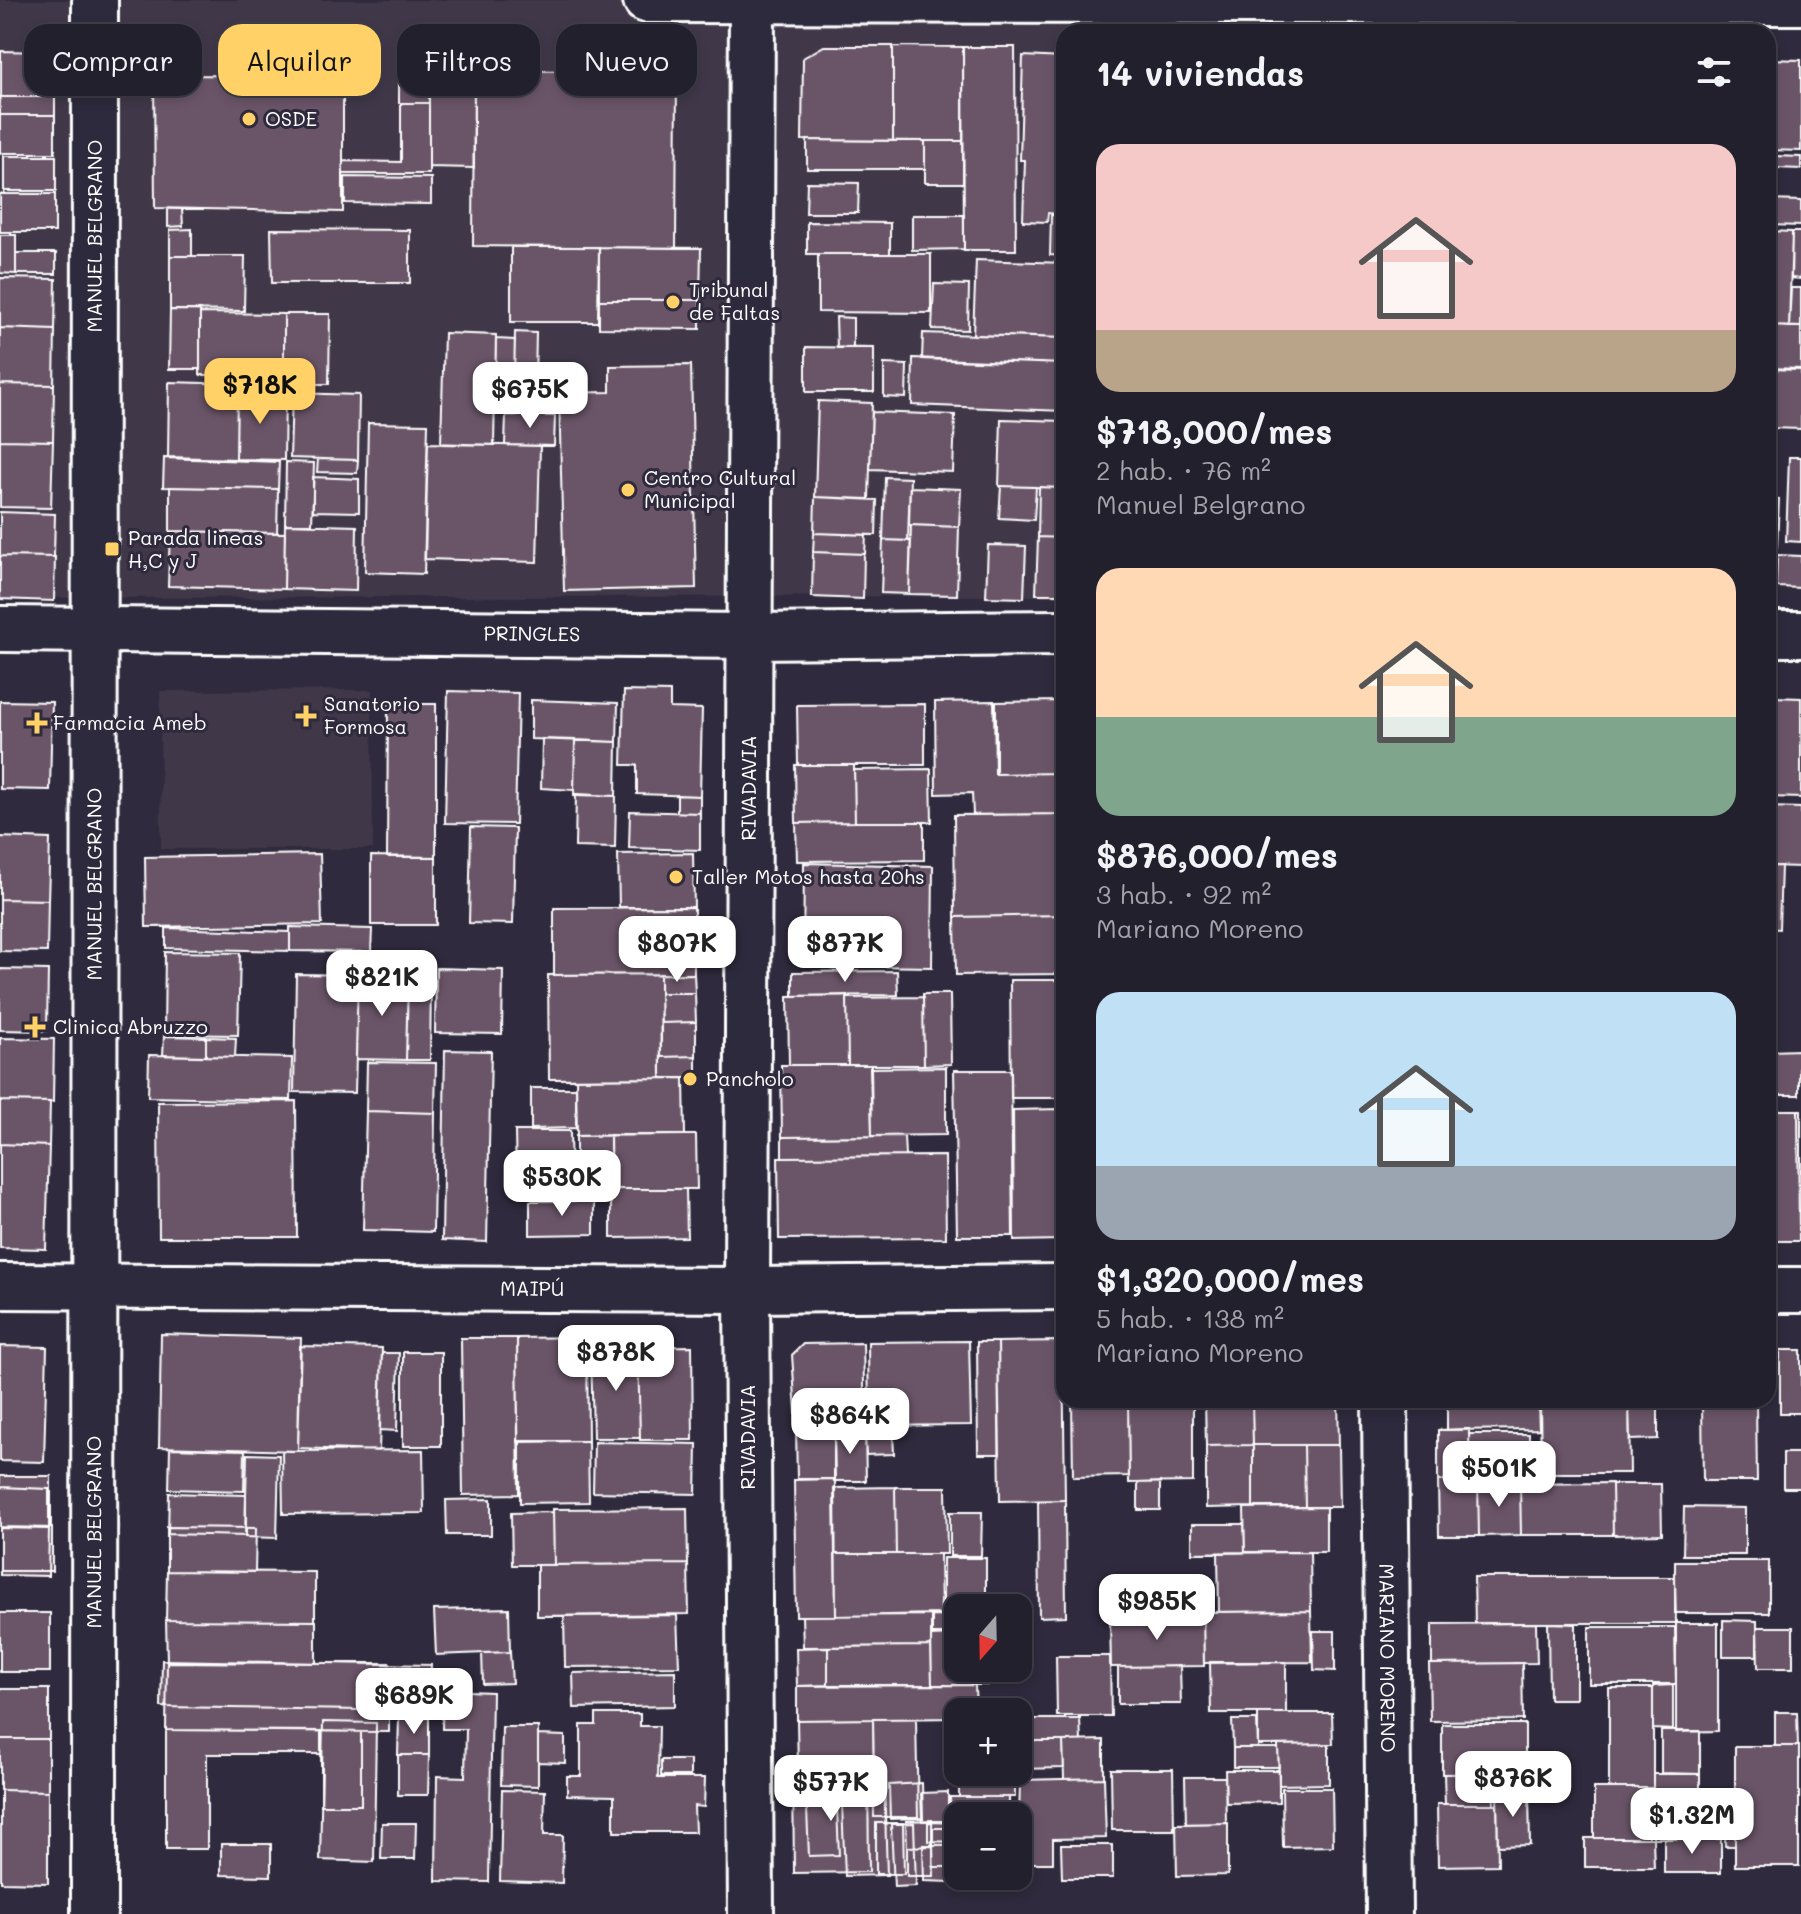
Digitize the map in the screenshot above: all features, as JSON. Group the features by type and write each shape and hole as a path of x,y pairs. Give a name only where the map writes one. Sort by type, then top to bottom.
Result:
{"street":[{"name":"MANUEL BELGRANO","path":"94,1914 95,0"},
{"path":"646,0 1801,2"},
{"name":"RIVADAVIA","path":"751,1914 747,1290 752,0"},
{"path":"1387,0 1387,24"},
{"name":"PRINGLES","path":"0,629 95,627 751,636 1056,633"},
{"path":"1776,634 1801,634"},
{"name":"MAIPÚ","path":"0,1286 95,1284 747,1290 1056,1287"},
{"path":"1776,1290 1801,1290"},
{"name":"MARIANO MORENO","path":"1385,1408 1389,1914"}],"shaded area":[{"path":"0,0 1352,0 1352,24 1056,24 1056,596 0,598"},
{"name":"Sanatorio Formosa","path":"372,690 373,849 161,849 160,691"}],"building":[{"path":"824,46 893,46 893,141 802,140 803,58"},
{"path":"893,46 963,47 963,141 893,141"},
{"path":"963,47 1015,47 1016,250 964,250"},
{"path":"1,51 24,52 24,96 55,96 55,97 1,97"},
{"path":"1023,56 1056,58 1056,214 1048,213 1047,222 1023,221 1025,160 1020,160"},
{"path":"1776,59 1801,60 1801,151 1776,150"},
{"path":"540,71 556,71 556,96 677,96 676,248 473,246 474,96 540,96"},
{"name":"OSDE","path":"202,75 218,75 218,96 343,96 343,212 155,208 154,96 202,96"},
{"path":"399,96 429,96 429,103 399,103"},
{"path":"429,96 474,96 474,168 429,167"},
{"path":"0,97 55,97 55,115 0,115"},
{"path":"401,103 429,103 429,174 343,174 343,161 401,162"},
{"path":"0,115 55,115 55,153 0,153"},
{"path":"807,140 925,141 925,169 807,169"},
{"path":"925,141 963,141 963,183 925,183"},
{"path":"4,156 56,156 56,191 4,191"},
{"path":"1776,156 1801,157 1801,169 1776,168"},
{"path":"345,177 431,178 431,204 345,203"},
{"path":"807,182 859,183 858,213 806,213"},
{"path":"0,194 55,194 55,232 0,232"},
{"path":"1776,200 1801,201 1801,226 1776,225"},
{"path":"168,209 182,209 183,226 168,227"},
{"path":"912,215 964,215 964,249 912,250"},
{"path":"1051,215 1056,215 1056,255 1050,255"},
{"path":"807,222 890,223 890,254 807,254"},
{"path":"192,229 192,256 170,256 170,230"},
{"path":"271,229 410,230 410,283 272,283"},
{"path":"1776,231 1792,232 1789,327 1776,326"},
{"path":"1792,232 1801,232 1801,279 1791,278"},
{"path":"0,235 16,235 16,274 0,273"},
{"path":"511,247 599,247 598,322 511,322"},
{"path":"599,247 701,248 700,300 599,300"},
{"path":"16,253 56,253 56,274 16,274"},
{"path":"818,254 931,254 931,313 818,312"},
{"path":"170,256 245,256 244,311 170,310"},
{"path":"976,260 1056,263 1056,338 973,335"},
{"path":"0,278 56,279 55,330 0,328"},
{"path":"934,284 969,285 968,330 932,329"},
{"path":"1791,288 1801,288 1801,327 1789,327"},
{"path":"599,300 700,300 700,329 599,328"},
{"path":"170,310 200,310 200,369 169,369"},
{"path":"200,313 284,314 284,375 200,375"},
{"path":"284,314 330,314 329,384 284,384"},
{"path":"836,317 853,318 853,348 837,348"},
{"path":"1776,326 1801,327 1801,369 1776,368"},
{"path":"0,328 55,330 54,385 0,384"},
{"path":"515,332 536,333 535,382 514,382"},
{"path":"444,333 496,335 494,445 441,444"},
{"path":"923,333 1056,338 1056,364 922,359"},
{"path":"496,339 515,340 513,411 495,411"},
{"path":"806,347 874,348 874,392 806,392"},
{"path":"913,358 1056,364 1056,411 912,405"},
{"path":"884,364 907,365 906,398 884,397"},
{"name":"Centro Cultural Municipal","path":"691,365 696,588 564,591 559,393 610,392 610,366"},
{"path":"1776,369 1801,370 1801,429 1776,428"},
{"path":"169,382 237,384 236,459 168,457"},
{"path":"0,384 54,385 53,441 0,440"},
{"path":"237,391 285,392 284,460 236,459"},
{"path":"522,392 554,392 554,416 522,415"},
{"path":"292,393 359,395 358,460 290,458"},
{"path":"818,401 872,403 869,499 815,497"},
{"path":"872,412 955,415 953,472 870,469"},
{"path":"506,415 555,416 554,446 505,445"},
{"path":"1001,419 1056,421 1056,488 999,486"},
{"path":"368,423 428,424 424,574 365,572"},
{"path":"0,440 53,441 51,508 0,507"},
{"path":"428,443 540,446 537,562 425,559"},
{"path":"1789,457 1801,457 1801,542 1786,541"},
{"path":"164,458 279,462 278,489 163,487"},
{"path":"318,459 358,460 357,473 317,472"},
{"path":"286,462 314,463 312,524 285,524"},
{"path":"313,477 359,479 359,512 313,511"},
{"path":"885,477 910,478 908,541 883,540"},
{"path":"1001,486 1036,487 1034,520 999,518"},
{"path":"170,487 278,489 277,533 170,531"},
{"path":"910,487 961,489 959,527 909,525"},
{"path":"1039,487 1056,488 1056,538 1038,537"},
{"path":"815,497 877,500 876,535 814,533"},
{"path":"1776,499 1779,499 1777,547"},
{"path":"0,512 55,514 54,557 0,556"},
{"path":"285,524 357,526 356,591 284,589"},
{"path":"911,525 959,527 957,595 909,594"},
{"path":"170,531 285,533 284,589 168,586"},
{"path":"814,533 866,535 865,554 813,552"},
{"path":"1038,537 1056,538 1056,594 1036,594"},
{"path":"883,540 911,541 909,594 881,593"},
{"path":"988,545 1026,546 1024,598 986,597"},
{"path":"813,552 864,554 863,599 812,597"},
{"path":"1777,555 1801,556 1801,588 1776,587"},
{"path":"0,556 55,557 54,601 0,599"},
{"path":"448,691 518,693 515,824 445,823"},
{"path":"624,691 670,692 670,708 702,709 700,796 637,794 637,765 622,765"},
{"path":"1776,697 1801,698 1801,798 1776,797"},
{"path":"531,700 618,703 617,742 531,739"},
{"path":"0,701 52,702 50,790 0,789"},
{"path":"994,701 995,774 1056,773 1056,814 973,815 972,793 936,794 935,702"},
{"path":"1056,701 1056,773 996,774 996,702"},
{"path":"388,704 436,704 436,857 387,857"},
{"path":"925,704 925,765 798,765 797,705"},
{"path":"542,739 575,740 574,790 541,788"},
{"path":"575,740 617,742 616,796 574,795"},
{"path":"795,765 854,765 855,822 796,823"},
{"path":"931,769 932,822 855,822 854,770"},
{"path":"576,794 616,796 615,848 575,847"},
{"path":"677,795 700,796 700,813 677,813"},
{"path":"1776,807 1801,808 1801,867 1776,866"},
{"path":"630,811 700,813 700,850 629,848"},
{"path":"1056,814 1056,915 955,917 954,815"},
{"path":"924,822 924,860 797,861 796,823"},
{"path":"471,827 515,828 513,924 469,923"},
{"path":"0,837 50,839 48,900 0,899"},
{"path":"693,853 694,907 619,907 618,854"},
{"path":"320,854 322,924 146,927 145,857"},
{"path":"371,856 436,857 436,925 371,925"},
{"path":"804,863 933,866 932,967 803,965"},
{"path":"1776,866 1781,866 1779,929 1776,929"},
{"path":"0,899 48,900 47,952 0,951"},
{"path":"694,907 694,974 554,975 554,908"},
{"path":"1056,915 1056,974 956,975 955,917"},
{"path":"290,927 372,929 371,952 290,951"},
{"path":"166,928 290,932 290,951 166,948"},
{"path":"165,952 240,953 238,1035 164,1034"},
{"path":"436,968 503,970 502,1034 435,1033"},
{"path":"0,969 48,970 47,1031 0,1030"},
{"path":"897,971 898,995 793,996 793,972"},
{"path":"296,974 358,975 355,1093 294,1092"},
{"path":"660,974 694,974 695,993 660,993"},
{"path":"660,974 661,1078 549,1079 548,975"},
{"path":"358,975 408,976 406,1060 356,1059"},
{"path":"1010,980 1056,980 1056,1098 1011,1098"},
{"path":"408,984 431,984 430,1060 406,1060"},
{"path":"660,993 695,993 696,1022 661,1023"},
{"path":"923,994 950,994 951,1064 924,1065"},
{"path":"847,995 848,1065 789,1065 788,996"},
{"path":"923,997 924,1065 848,1065 847,998"},
{"path":"696,1022 696,1056 661,1057 661,1023"},
{"path":"164,1036 206,1037 206,1056 163,1055"},
{"path":"206,1037 236,1038 235,1057 206,1056"},
{"path":"0,1038 54,1039 53,1102 0,1101"},
{"path":"445,1050 491,1051 487,1242 442,1240"},
{"path":"1799,1050 1799,1095 1776,1095 1776,1051"},
{"path":"149,1055 292,1058 291,1100 148,1097"},
{"path":"696,1056 696,1078 661,1078 661,1057"},
{"path":"367,1062 436,1063 435,1113 366,1111"},
{"path":"781,1065 871,1065 872,1136 782,1137"},
{"path":"946,1067 946,1135 872,1136 870,1068"},
{"path":"954,1070 1011,1070 1013,1236 957,1236"},
{"path":"684,1078 685,1135 577,1136 576,1079"},
{"path":"531,1088 576,1088 576,1128 531,1129"},
{"path":"0,1101 50,1102 49,1146 0,1144"},
{"path":"296,1101 297,1237 159,1237 158,1102"},
{"path":"1056,1109 1056,1240 1014,1241 1013,1110"},
{"path":"1776,1110 1798,1110 1799,1241 1776,1241"},
{"path":"1798,1110 1801,1110 1801,1230 1799,1230"},
{"path":"366,1111 435,1113 433,1232 363,1230"},
{"path":"515,1131 570,1131 571,1183 516,1183"},
{"path":"610,1135 610,1163 576,1164 576,1136"},
{"path":"610,1135 696,1135 697,1189 611,1189"},
{"path":"904,1136 905,1156 782,1157 782,1137"},
{"path":"0,1144 49,1146 46,1249 0,1248"},
{"path":"945,1156 946,1238 779,1239 778,1157"},
{"path":"610,1163 611,1201 575,1201 574,1164"},
{"path":"611,1189 686,1189 687,1237 611,1238"},
{"path":"530,1201 594,1201 594,1234 530,1235"},
{"path":"161,1334 301,1338 298,1451 159,1447"},
{"path":"587,1337 588,1441 518,1442 517,1338"},
{"path":"461,1338 517,1338 519,1494 463,1495"},
{"path":"969,1341 971,1425 869,1426 868,1342"},
{"path":"1056,1341 1056,1408 1064,1408 1065,1500 1000,1501 998,1342"},
{"path":"977,1342 998,1342 1000,1454 978,1454"},
{"path":"863,1343 865,1426 797,1427 792,1355 803,1344"},
{"path":"0,1346 47,1347 44,1462 0,1461"},
{"path":"300,1346 382,1348 379,1451 298,1448"},
{"path":"692,1346 693,1440 640,1440 638,1347"},
{"path":"638,1347 640,1438 593,1438 591,1348"},
{"path":"1780,1350 1801,1350 1801,1413 1780,1413"},
{"path":"403,1352 441,1352 441,1446 403,1446"},
{"path":"382,1353 399,1353 397,1431 380,1430"},
{"path":"1072,1408 1128,1408 1129,1476 1073,1477"},
{"path":"1128,1408 1193,1408 1193,1482 1129,1483"},
{"path":"1205,1408 1252,1408 1253,1445 1206,1446"},
{"path":"1252,1408 1338,1408 1339,1445 1253,1445"},
{"path":"1447,1408 1538,1408 1539,1429 1447,1430"},
{"path":"1540,1408 1629,1408 1630,1473 1541,1473"},
{"path":"1629,1408 1658,1408 1658,1439 1630,1440"},
{"path":"1702,1408 1756,1408 1757,1481 1703,1481"},
{"path":"1469,1429 1470,1481 1438,1481 1438,1430"},
{"path":"834,1430 865,1430 866,1481 834,1481"},
{"path":"834,1430 835,1479 797,1479 796,1431"},
{"path":"865,1433 893,1433 894,1454 866,1455"},
{"path":"1469,1434 1529,1434 1529,1480 1470,1481"},
{"path":"520,1441 588,1441 589,1502 520,1503"},
{"path":"594,1442 697,1444 696,1494 593,1492"},
{"path":"1253,1445 1253,1507 1206,1508 1206,1446"},
{"path":"1253,1445 1304,1445 1305,1507 1253,1507"},
{"path":"1304,1445 1339,1445 1340,1507 1305,1507"},
{"path":"170,1448 245,1450 244,1491 169,1489"},
{"path":"423,1450 424,1513 283,1514 282,1451"},
{"path":"1783,1453 1801,1453 1801,1488 1783,1488"},
{"path":"247,1454 279,1455 277,1538 245,1537"},
{"path":"0,1476 51,1476 51,1528 0,1527"},
{"path":"835,1479 836,1616 796,1616 794,1480"},
{"path":"1438,1481 1478,1481 1479,1536 1439,1536"},
{"path":"1160,1482 1160,1510 1138,1510 1138,1483"},
{"path":"1478,1482 1520,1482 1521,1535 1479,1536"},
{"path":"1612,1483 1613,1535 1521,1535 1520,1484"},
{"path":"1612,1484 1661,1484 1662,1534 1613,1535"},
{"path":"0,1487 49,1489 49,1529 0,1528"},
{"path":"895,1487 896,1554 835,1554 834,1488"},
{"path":"895,1487 946,1487 947,1554 896,1554"},
{"path":"169,1493 246,1495 246,1536 168,1534"},
{"path":"491,1499 491,1535 447,1535 446,1500"},
{"path":"1065,1500 1066,1616 1039,1617 1038,1501"},
{"path":"1326,1507 1326,1552 1245,1552 1244,1508"},
{"path":"1684,1507 1745,1508 1745,1555 1683,1555"},
{"path":"687,1508 688,1564 554,1565 553,1509"},
{"path":"553,1512 554,1565 512,1565 511,1513"},
{"path":"950,1512 982,1512 981,1556 950,1556"},
{"path":"1192,1524 1244,1524 1245,1552 1192,1553"},
{"path":"0,1527 52,1528 52,1571 0,1571"},
{"path":"167,1527 256,1528 255,1572 167,1571"},
{"path":"0,1528 49,1529 48,1576 0,1575"},
{"path":"1310,1552 1311,1611 1219,1612 1218,1553"},
{"path":"835,1554 940,1554 941,1614 836,1616"},
{"path":"943,1558 986,1558 986,1594 944,1594 943,1615"},
{"path":"1675,1561 1769,1561 1769,1613 1675,1613"},
{"path":"688,1564 689,1614 537,1616 537,1565"},
{"path":"167,1571 315,1572 315,1621 166,1620"},
{"path":"1474,1577 1675,1577 1676,1623 1475,1623"},
{"path":"509,1608 510,1652 436,1655 434,1610"},
{"path":"1311,1611 1312,1662 1204,1663 1203,1612"},
{"path":"0,1613 50,1613 50,1672 0,1672"},
{"path":"677,1615 679,1666 565,1667 564,1616"},
{"path":"931,1615 931,1646 803,1647 802,1616"},
{"path":"932,1616 944,1616 944,1634 932,1634"},
{"path":"1203,1616 1204,1666 1111,1667 1110,1617"},
{"path":"166,1620 316,1621 316,1663 167,1662"},
{"path":"1723,1620 1757,1621 1757,1656 1723,1656"},
{"path":"1536,1623 1537,1663 1432,1664 1432,1624"},
{"path":"1548,1623 1576,1624 1576,1699 1549,1699"},
{"path":"1676,1623 1718,1623 1718,1731 1676,1732"},
{"path":"1589,1627 1675,1627 1676,1684 1589,1684"},
{"path":"1757,1627 1793,1627 1793,1668 1758,1668"},
{"path":"1313,1631 1335,1631 1335,1671 1314,1670"},
{"path":"931,1636 944,1636 944,1682 988,1682 988,1685 932,1685"},
{"path":"931,1646 932,1685 828,1685 828,1647"},
{"path":"828,1647 828,1685 797,1686 796,1648"},
{"path":"510,1652 512,1683 483,1684 482,1653"},
{"path":"1056,1656 1110,1656 1111,1716 1057,1716"},
{"path":"162,1660 431,1665 430,1711 161,1707"},
{"path":"167,1662 389,1663 389,1732 166,1730"},
{"path":"1210,1662 1286,1662 1286,1713 1211,1713"},
{"path":"1522,1663 1523,1720 1430,1721 1429,1664"},
{"path":"1180,1666 1181,1704 1118,1704 1118,1667"},
{"path":"675,1671 675,1706 574,1708 573,1673"},
{"path":"975,1685 975,1698 944,1698 944,1718 797,1720 797,1686"},
{"path":"1673,1685 1673,1730 1653,1729 1653,1686"},
{"path":"1609,1688 1653,1688 1653,1788 1609,1788"},
{"path":"0,1689 49,1689 49,1739 0,1739"},
{"path":"443,1690 492,1692 489,1882 436,1881 437,1776 465,1777 466,1729 442,1729"},
{"path":"1775,1712 1797,1712 1798,1746 1775,1746"},
{"path":"1258,1713 1332,1713 1333,1744 1258,1745"},
{"path":"596,1714 640,1714 640,1726 659,1726 658,1778 705,1778 704,1807 694,1806 695,1832 614,1832 614,1796 567,1795 567,1776 581,1776 581,1725 596,1725"},
{"path":"399,1717 429,1717 429,1755 398,1755"},
{"path":"873,1719 874,1770 798,1771 797,1720"},
{"path":"873,1719 916,1719 918,1817 874,1817"},
{"path":"1032,1719 1080,1719 1081,1741 1032,1741"},
{"path":"1232,1720 1257,1720 1258,1748 1233,1748"},
{"path":"323,1722 376,1723 374,1862 320,1860"},
{"path":"1442,1724 1525,1724 1525,1773 1442,1774"},
{"path":"502,1727 538,1727 538,1786 501,1785"},
{"path":"166,1730 321,1731 321,1754 207,1754 207,1849 166,1849"},
{"path":"321,1731 361,1732 361,1805 321,1805"},
{"path":"1661,1731 1700,1731 1700,1774 1661,1773"},
{"path":"538,1735 565,1736 565,1763 538,1762"},
{"path":"0,1739 48,1739 48,1791 0,1790"},
{"path":"1104,1740 1104,1778 1064,1779 1063,1741"},
{"path":"1032,1741 1063,1741 1064,1768 1032,1769"},
{"path":"1329,1744 1329,1784 1279,1785 1278,1745"},
{"path":"1735,1746 1799,1746 1799,1866 1735,1866"},
{"path":"1233,1748 1278,1748 1279,1767 1233,1767"},
{"path":"398,1755 429,1755 428,1795 398,1795"},
{"path":"661,1760 690,1760 690,1776 661,1776"},
{"path":"1111,1769 1173,1769 1174,1830 1112,1830"},
{"path":"1225,1770 1279,1770 1279,1802 1226,1803"},
{"path":"793,1774 868,1774 869,1872 794,1873"},
{"path":"1444,1774 1493,1774 1494,1804 1445,1804"},
{"path":"1653,1774 1700,1774 1700,1838 1653,1838"},
{"path":"1185,1777 1225,1777 1226,1823 1186,1824"},
{"path":"884,1778 887,1875 845,1876 841,1780"},
{"path":"1104,1778 1106,1838 1053,1839 1053,1863 1032,1863 1032,1802 1019,1802 1020,1786 1032,1786 1032,1780"},
{"path":"922,1783 923,1818 890,1819 889,1785"},
{"path":"836,1784 839,1855 809,1856 806,1786"},
{"path":"959,1786 1015,1786 1015,1797 959,1797"},
{"path":"1282,1788 1332,1788 1333,1846 1283,1847"},
{"path":"1594,1788 1649,1788 1649,1838 1594,1838"},
{"path":"1,1790 48,1791 48,1883 1,1882"},
{"path":"502,1790 545,1791 544,1835 563,1835 562,1883 500,1881"},
{"path":"948,1792 948,1802 944,1802 944,1821 922,1821 921,1793"},
{"path":"1497,1792 1529,1792 1530,1845 1498,1846"},
{"path":"950,1797 1009,1797 1009,1802 950,1802"},
{"path":"1725,1799 1735,1799 1735,1846 1725,1846"},
{"path":"1437,1804 1497,1804 1498,1865 1438,1866"},
{"path":"932,1820 932,1846 907,1847 906,1821"},
{"path":"928,1822 944,1823 944,1842 928,1841"},
{"path":"382,1823 416,1823 415,1859 381,1859"},
{"path":"876,1823 903,1823 904,1874 876,1874"},
{"path":"914,1823 916,1886 894,1887 891,1824"},
{"path":"1228,1823 1228,1875 1177,1876 1176,1824"},
{"path":"933,1828 944,1828 944,1867 933,1867"},
{"path":"1585,1838 1653,1838 1654,1867 1585,1867"},
{"path":"1664,1839 1721,1839 1721,1873 1664,1873"},
{"path":"221,1844 271,1844 271,1876 221,1875"},
{"path":"923,1845 944,1845 944,1882 924,1881"},
{"path":"1061,1845 1113,1845 1113,1878 1062,1878"},
{"path":"933,1846 934,1876 907,1876 907,1847"}],"place":[{"name":"OSDE","path":"249,119"},
{"name":"Tribunal de Faltas","path":"673,302"},
{"name":"Centro Cultural Municipal","path":"628,490"},
{"name":"Parada lineas H,C y J","path":"112,549"},
{"name":"Sanatorio Formosa","path":"306,716"},
{"name":"Farmacia Ameb","path":"37,723"},
{"name":"Taller Motos hasta 20hs","path":"676,877"},
{"name":"Clinica Abruzzo","path":"35,1027"},
{"name":"Pancholo","path":"690,1079"}]}
